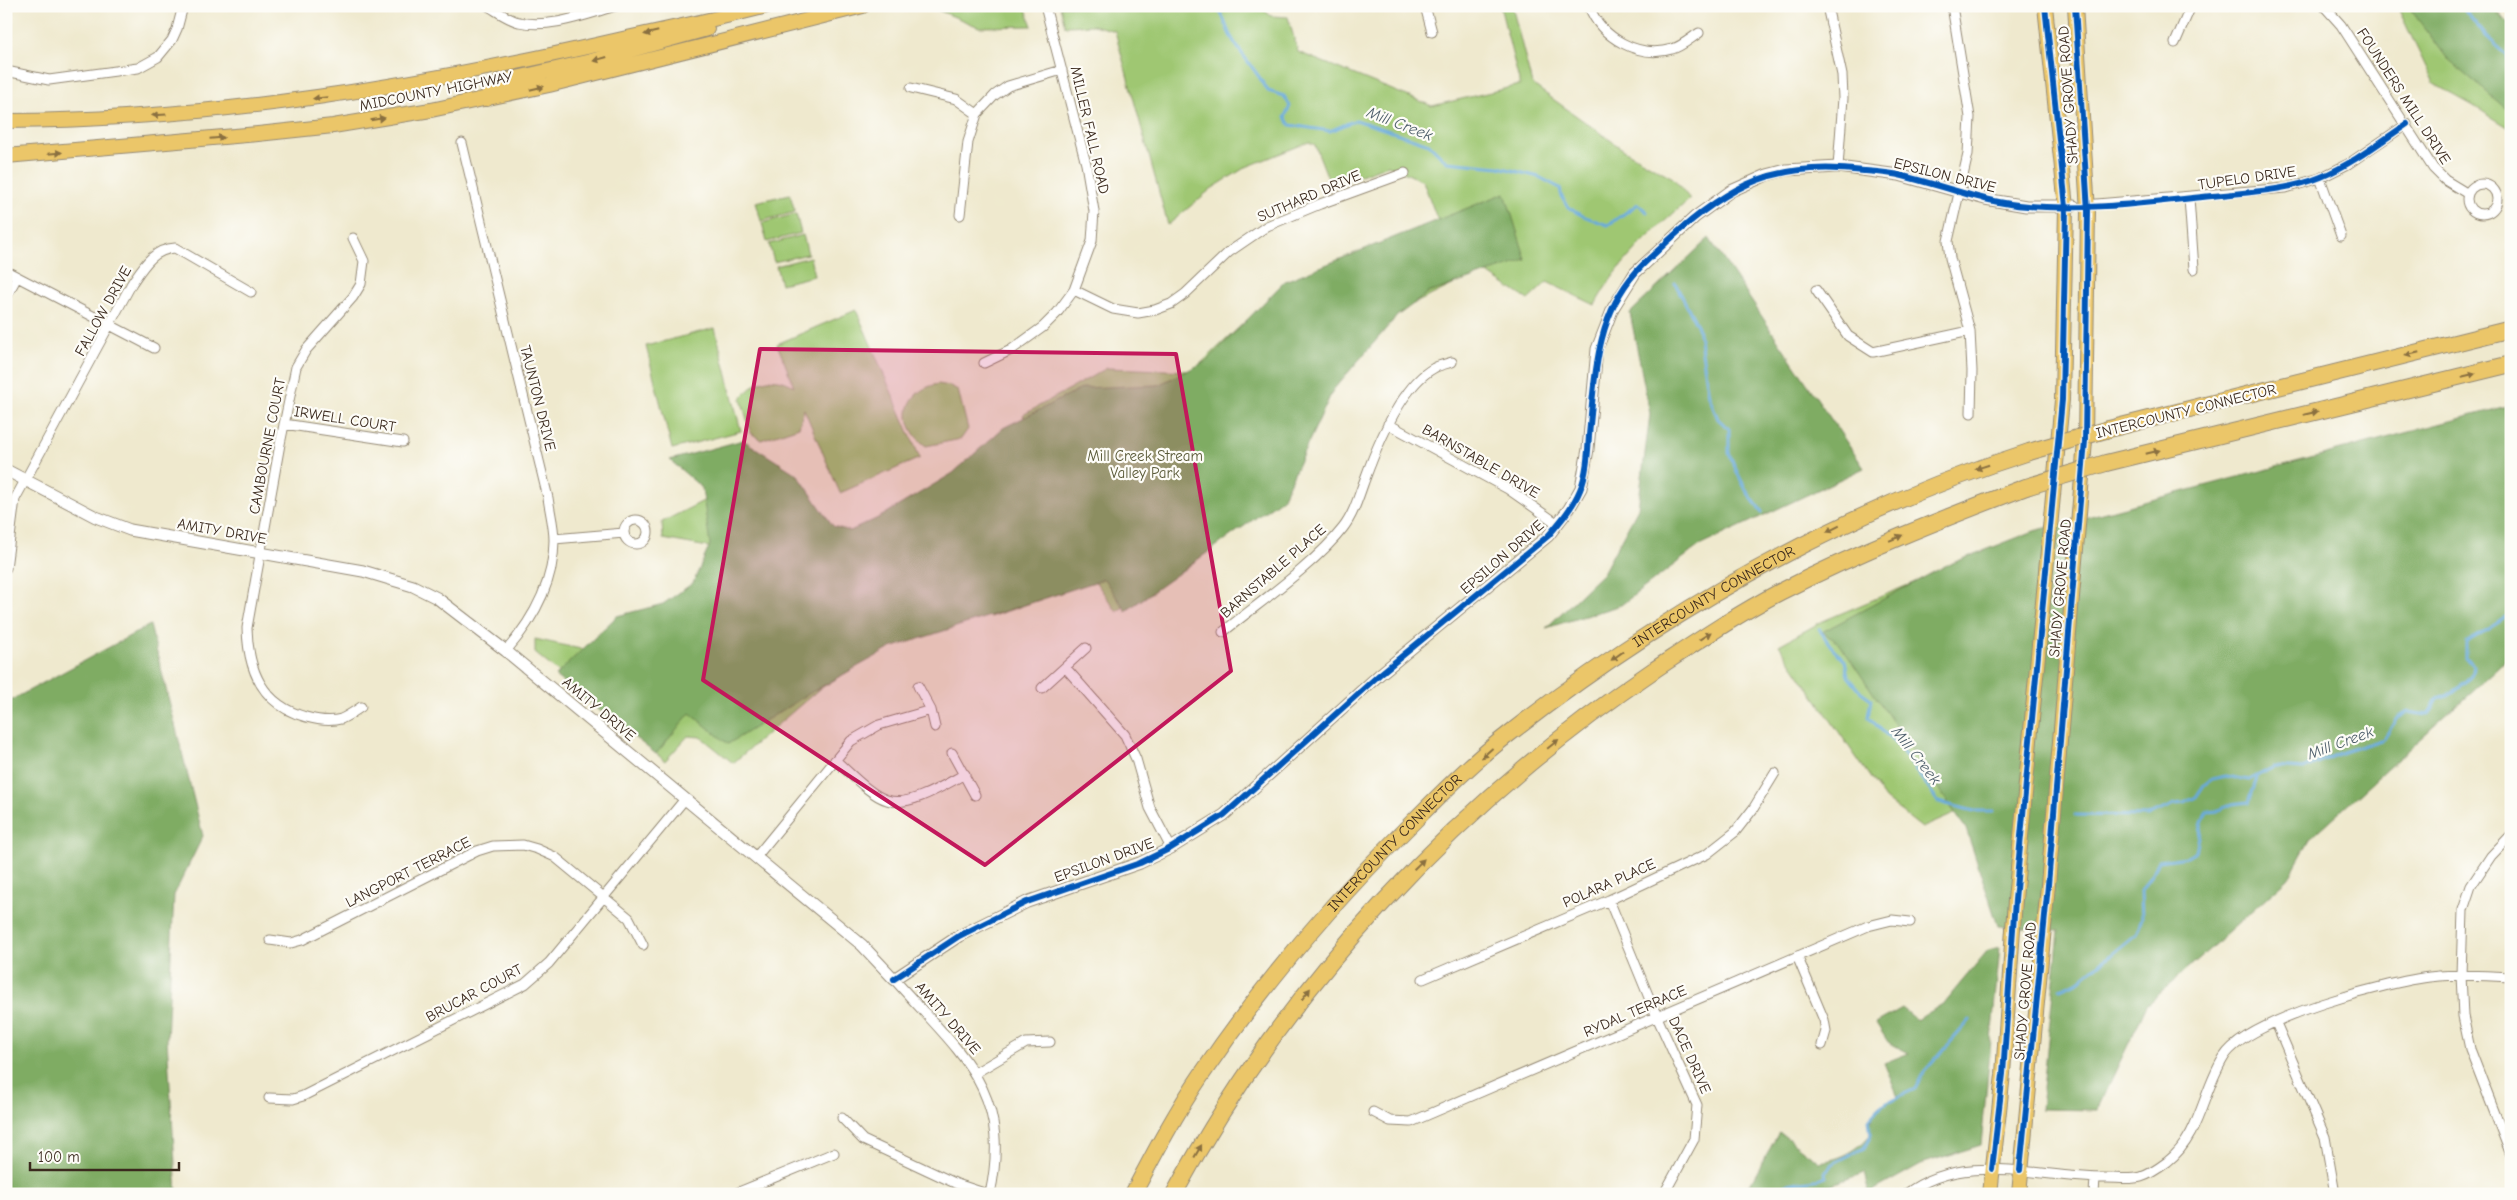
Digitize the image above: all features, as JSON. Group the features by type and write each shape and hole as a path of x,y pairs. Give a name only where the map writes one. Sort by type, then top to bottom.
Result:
{"highway":[{"name":"INTERCOUNTY CONNECTOR","path":"1133,1194 1201,1076 1298,947 1368,868 1436,799 1509,734 1634,644 1700,601 1778,556 1860,516 1964,472 2109,430 2511,329"},
{"name":"INTERCOUNTY CONNECTOR","path":"1174,1194 1209,1131 1238,1087 1313,984 1401,881 1495,792 1565,734 1626,689 1741,614 1862,552 2026,487 2106,463 2511,364"}],"main road":[{"name":"MIDCOUNTY HIGHWAY","path":"6,156 333,126 487,99 623,67 863,6"},
{"name":"SHADY GROVE ROAD","path":"1990,1194 2003,1074 2015,900 2056,486 2076,206 2045,6"},
{"name":"SHADY GROVE ROAD","path":"2018,1194 2048,885 2085,441 2076,206 2075,6"},
{"name":"MIDCOUNTY HIGHWAY","path":"6,121 177,114 330,97 544,58 765,7"},
{"path":"487,99 490,89 500,82 591,62 738,21 765,7"}],"street":[{"path":"6,71 49,80 138,68 158,57 172,40 177,30 183,6"},
{"path":"488,6 519,22 540,23 568,20 616,6"},
{"name":"MILLER FALL ROAD","path":"984,363 1011,350 1043,327 1057,313 1074,290 1092,241 1094,211 1086,164 1046,6"},
{"path":"1425,6 1432,32"},
{"path":"1589,6 1594,19 1616,40 1642,51 1673,49 1699,33"},
{"path":"1827,6 1842,75 1843,98 1838,167"},
{"path":"1952,6 1970,117 1968,154 1948,241 1952,266 1970,331 1972,371 1971,413"},
{"path":"2175,43 2191,6"},
{"name":"FOUNDERS MILL DRIVE","path":"2324,6 2341,25 2439,175 2468,194"},
{"path":"960,215 968,142 977,114 995,95 1008,86 1062,70"},
{"path":"911,88 956,99 977,114"},
{"name":"TUPELO DRIVE","path":"2076,206 2189,198 2286,188 2320,178 2348,164 2407,124"},
{"name":"TAUNTON DRIVE","path":"462,143 548,498 554,539 552,568 541,602 521,634 506,651"},
{"name":"EPSILON DRIVE","path":"894,979 959,936 1027,902 1140,863 1171,848 1224,815 1379,675 1535,549 1558,524 1581,488 1588,449 1598,349 1613,308 1635,273 1695,216 1731,191 1786,170 1838,167 1899,175 1985,199 2026,206 2076,206"},
{"name":"SUTHARD DRIVE","path":"1074,290 1113,309 1138,313 1155,310 1171,304 1185,294 1229,252 1267,226 1320,204 1405,173"},
{"path":"2320,178 2342,236"},
{"path":"2189,198 2194,269"},
{"name":"CAMBOURNE COURT","path":"353,238 364,261 361,284 354,297 306,350 296,367 261,553 248,636 248,652 252,669 262,687 293,714 313,719 341,718 361,707"},
{"name":"FALLOW DRIVE","path":"6,568 12,508 15,498 132,283 154,254 167,248 175,248 251,292"},
{"path":"6,271 154,348"},
{"path":"6,297 17,277"},
{"path":"1816,290 1848,336 1873,352 1970,331"},
{"name":"BARNSTABLE PLACE","path":"1223,632 1316,556 1343,528 1352,513 1376,447 1408,392 1433,368 1452,362"},
{"name":"IRWELL COURT","path":"284,424 403,442"},
{"name":"BARNSTABLE DRIVE","path":"1388,424 1508,489 1558,524"},
{"name":"AMITY DRIVE","path":"6,470 96,517 130,530 363,571 413,586 437,598 465,617 862,945 894,979 976,1073 993,1117 996,1141 995,1167 988,1194"},
{"path":"554,539 624,534"},
{"path":"1042,688 1086,648"},
{"path":"1065,667 1125,735 1136,759 1150,808 1171,848"},
{"path":"918,686 931,710 935,728"},
{"path":"756,857 851,741 879,725 931,710"},
{"path":"952,753 975,795"},
{"path":"835,760 874,793 888,801 904,802 965,774"},
{"name":"POLARA PLACE","path":"1423,979 1608,900 1707,854 1735,832 1753,809 1775,773"},
{"name":"BRUCAR COURT","path":"269,1098 293,1099 303,1096 525,984 549,963 685,799"},
{"path":"2511,835 2491,856 2471,886 2463,910 2461,975 2463,1016 2470,1049 2511,1155"},
{"name":"LANGPORT TERRACE","path":"270,940 291,943 302,940 477,851 508,844 537,848 567,865 628,918 643,945"},
{"name":"DACE DRIVE","path":"1608,900 1657,1017 1697,1105 1694,1139 1664,1194"},
{"name":"RYDAL TERRACE","path":"1372,1112 1390,1121 1411,1122 1868,926 1892,920 1910,922"},
{"path":"1798,956 1824,1020 1826,1031 1822,1045"},
{"path":"1906,1194 1931,1178 1952,1172 1992,1168 2095,1178 2140,1177 2154,1172 2176,1155 2192,1136 2224,1056 2247,1036 2320,1004 2371,988 2437,976 2511,977"},
{"path":"2276,1023 2325,1137 2334,1194"},
{"path":"976,1073 1026,1043 1050,1042"},
{"path":"842,1118 863,1140 957,1184 988,1194"},
{"path":"734,1194 834,1153"},
{"path":"2094,1194 2095,1178"}],"highlighted area":[{"path":"760,349 1176,354 1231,671 985,865 703,680"}],"green space":[{"path":"940,6 1025,6 1032,26 979,27 933,8"},
{"name":"Mill Creek Stream Valley Park","path":"1060,6 1259,6 1271,16 1288,17 1298,52 1432,106 1520,85 1500,6 1512,6 1532,84 1624,150 1673,178 1690,199 1650,235 1625,261 1595,305 1547,282 1528,300 1483,270 1352,334 1271,484 1117,612 1095,581 990,617 988,612 892,645 818,690 733,763 701,737 688,736 665,761 535,653 535,639 608,655 682,608 719,549 663,539 662,522 780,462 847,588 1050,478 1023,415 1107,368 1193,371 1287,282 1439,224 1423,181 1388,165 1331,186 1315,145 1309,142 1246,167 1211,189 1168,225 1115,31 1093,25 1065,26"},
{"path":"2397,6 2495,6 2511,26 2511,129 2434,84"},
{"path":"2408,6 2489,6 2511,24 2511,113 2447,58"},
{"name":"Mill Creek Stream Valley Park","path":"1505,193 1526,260 1428,293 1397,316 1333,390 1282,499 1126,611 1104,579 891,648 810,693 728,744 690,713 656,754 555,676 617,616 663,604 693,583 710,545 702,488 670,460 743,440 798,475 833,526 850,531 880,517 953,473 1003,428 1083,388 1158,385 1207,361 1285,281"},
{"path":"790,194 795,212 761,221 756,202"},
{"path":"796,214 801,233 767,242 762,223"},
{"path":"803,235 808,254 774,262 769,244"},
{"path":"1709,238 1864,468 1699,546 1621,605 1546,628 1603,573 1638,508 1650,414 1630,313"},
{"path":"810,257 814,276 781,284 776,266"},
{"path":"856,310 920,458 840,493 804,409 799,427 761,440 751,433 741,399 752,387 765,380 779,380 794,386 777,344"},
{"path":"715,328 741,431 672,449 646,346"},
{"path":"938,384 950,386 958,390 968,429 961,439 926,446 917,438 911,428 908,410 911,401 917,394 926,388"},
{"path":"2511,405 2511,656 2310,839 2288,879 2147,1005 2097,1110 2041,1109 2059,931 1998,926 1966,829 1839,643 1822,632 1945,566 2034,531"},
{"path":"1927,577 2012,789 1922,828 1885,799 1779,645 1823,621"},
{"path":"150,625 203,836 174,895 167,1039 177,1194 6,1194 6,703"},
{"path":"2000,947 1981,1145 1921,1164 1869,1193 1864,1173 1818,1189 1817,1194 1745,1194 1779,1132 1819,1162 1848,1154 1865,1141 1870,1135 1873,1115 1885,1103 1898,1096 1884,1063 1909,1053 1888,1042 1876,1023 1902,1008 1917,1020 1944,1003 1988,950"}],"waterway":[{"name":"Mill Creek","path":"1217,6 1234,42 1268,91 1284,96 1290,106 1285,117 1290,125 1330,131 1356,120 1429,144 1447,162 1499,167 1539,177 1560,188 1562,196 1571,209 1585,217 1608,225 1638,204 1647,212"},
{"path":"2461,6 2486,36 2507,55 2511,70"},
{"name":"Mill Creek","path":"1675,283 1698,327 1709,396 1718,419 1729,429 1729,453 1747,492 1762,512"},
{"name":"Mill Creek","path":"2075,815 2148,816 2174,804 2184,803 2196,797 2204,785 2212,779 2226,776 2249,780 2274,767 2303,769 2343,752 2384,739 2397,718 2407,712 2428,715 2437,699 2448,695 2466,682 2474,666 2466,657 2466,642 2505,618 2509,614 2511,605"},
{"name":"Mill Creek","path":"1819,629 1830,645 1845,661 1848,676 1860,691 1871,699 1868,717 1900,748 1938,802 1974,811 1993,811"},
{"path":"2060,989 2079,981 2136,934 2142,918 2141,891 2159,861 2187,857 2196,852 2201,825 2207,811 2220,810 2231,804 2249,802 2257,778"},
{"path":"1775,1194 1786,1185 1826,1177 1825,1173 1832,1164 1864,1148 1871,1135 1869,1120 1873,1114 1887,1102 1915,1089 1924,1072 1970,1020"}],"cycle path":[{"path":"1992,1169 2003,1074 2015,900 2062,400 2066,207 2045,6"},
{"path":"2020,1170 2048,885 2085,441 2088,211 2075,6"},
{"path":"894,979 959,936 1027,902 1140,863 1171,848 1224,815 1379,675 1548,536 1570,508 1582,484 1587,463 1599,349 1612,309 1622,290 1643,264 1668,241 1713,204 1735,190 1757,180 1781,173 1806,169 1834,168 1898,175 1980,198 2028,206 2096,207 2143,203 2267,190 2308,182 2344,166 2407,124"}]}
